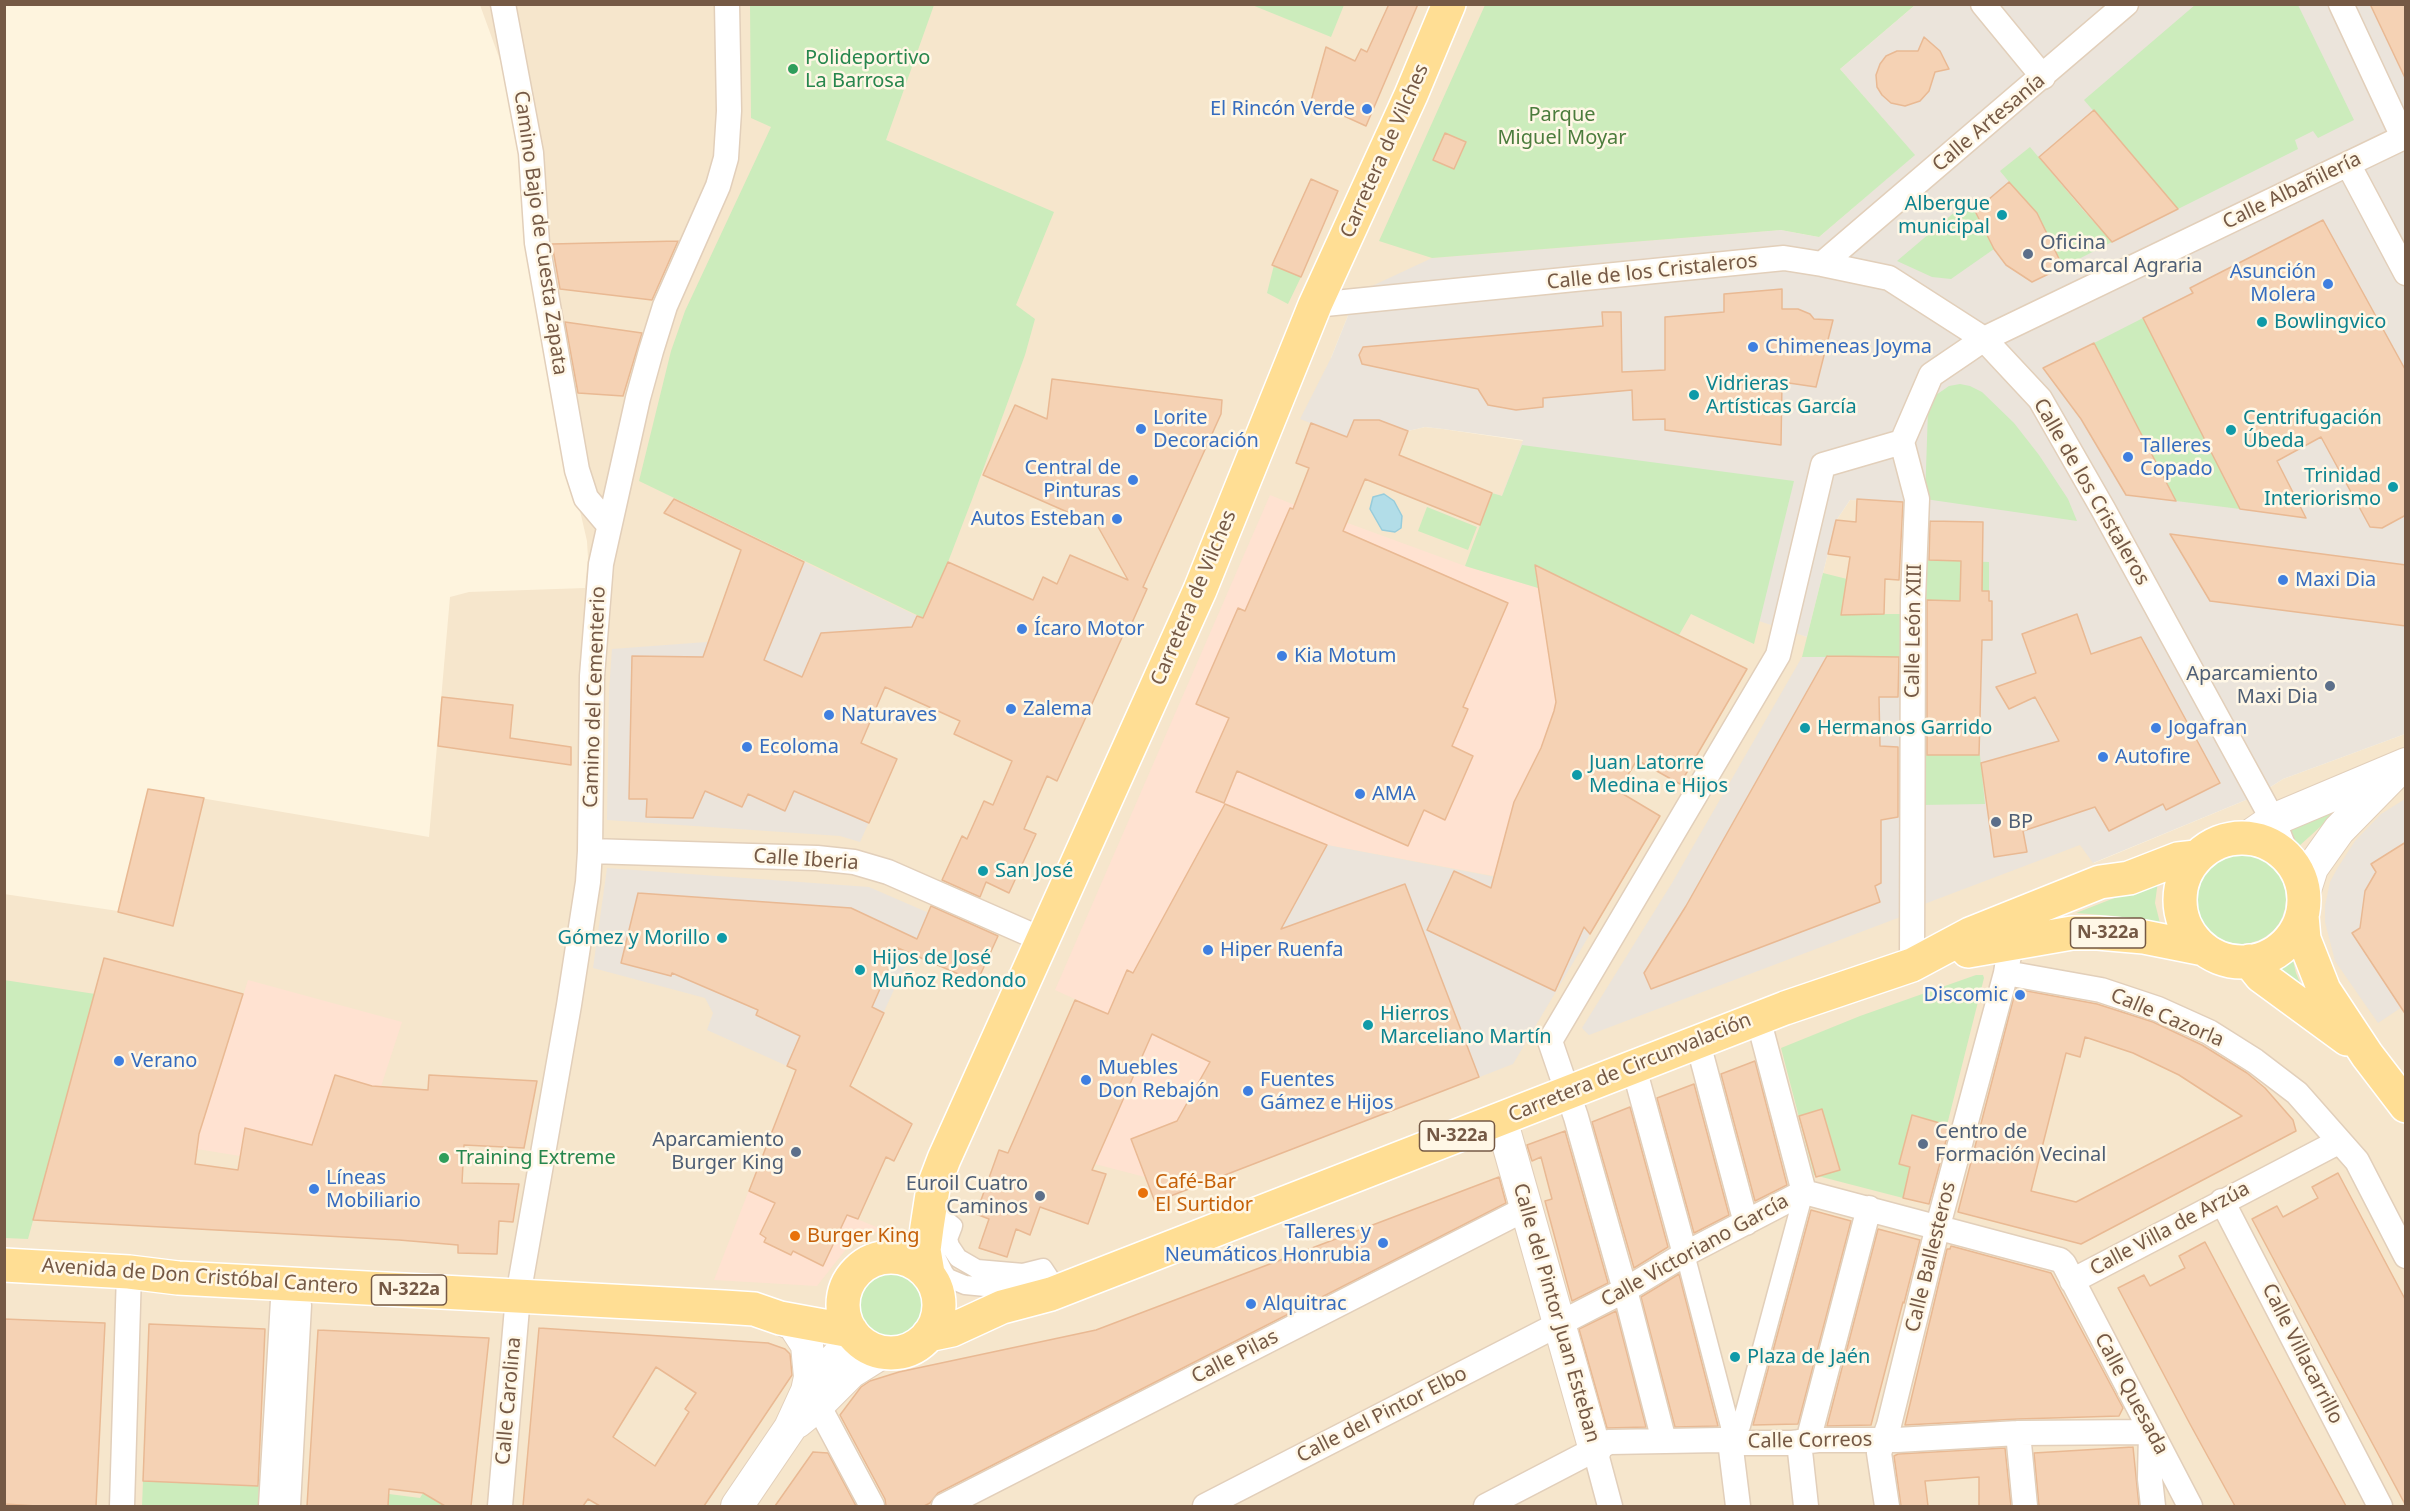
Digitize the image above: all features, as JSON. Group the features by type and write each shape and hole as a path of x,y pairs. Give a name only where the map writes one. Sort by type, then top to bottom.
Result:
{"main road":[{"name":"Carretera de Vilches","path":"887,1256 933,1188 1200,590 1315,305 1411,95 1449,4"},
{"name":"N-322a","path":"2303,904 2295,931 2279,950 2249,961 2228,960 2204,949 2187,929 2179,905 2182,879 2196,857 2204,850 2225,840 2260,829 2270,844 2288,858 2297,871 2303,904 2304,939 2324,990 2367,1055 2406,1106"},
{"name":"Carretera de Circunvalación","path":"928,1335 952,1330 1002,1306 1051,1294 1758,1018 1917,963 1970,934 2100,882 2129,878 2178,859 2196,857"},
{"name":"Carretera de Circunvalación","path":"2008,958 2017,932 2030,923 2115,889 2129,878"},
{"name":"Carretera de Circunvalación","path":"1917,963 2008,958 2072,933 2127,935 2204,949"},
{"name":"N-322a","path":"2249,961 2261,976 2367,1055"},
{"name":"Carretera de Vilches","path":"932,1279 924,1250 933,1188"},
{"name":"N-322a","path":"887,1256 908,1259 932,1279"},
{"path":"852,1334 843,1314 843,1295 847,1283 855,1272 869,1261 887,1256"},
{"name":"Avenida de Don Cristóbal Cantero","path":"4,1265 129,1272 178,1278 518,1296 767,1314 852,1334"},
{"name":"Carretera de Circunvalación","path":"932,1279 951,1293 1002,1306"},
{"path":"928,1335 939,1313 939,1296 932,1279"},
{"name":"Avenida de Don Cristóbal Cantero","path":"767,1314 780,1304 821,1304 843,1295"},
{"name":"N-322a","path":"852,1334 865,1345 883,1353 897,1353 910,1349 928,1335"}],"street":[{"name":"Camino Bajo de Cuesta Zapata","path":"503,4 531,153 537,243 578,470 586,498 608,524"},
{"name":"Camino del Cementerio","path":"518,1296 588,882 592,676 601,564 608,524 654,340 665,306 718,186 726,158 729,111 727,4"},
{"path":"1983,4 2043,77"},
{"name":"Calle Artesanía","path":"1822,264 2126,4"},
{"path":"2341,4 2404,136"},
{"name":"Calle Albañilería","path":"1902,442 1931,375 1983,339 2404,136"},
{"path":"2348,164 2406,273"},
{"name":"Calle de los Cristaleros","path":"1315,305 1784,258 1889,278 1983,339 2040,399 2103,509 2260,829"},
{"path":"1665,1442 1569,1093 1550,1041 1778,655 1822,465 1902,442"},
{"name":"Calle León XIII","path":"1902,442 1917,499 1913,611 1917,963"},
{"path":"2260,829 2403,765"},
{"path":"2303,904 2312,868 2339,830 2382,789 2403,765"},
{"name":"Calle Iberia","path":"590,851 817,858 854,862 888,872 1043,940"},
{"name":"Calle Cazorla","path":"2008,958 2158,1009 2209,1032 2241,1051 2297,1093 2357,1161 2406,1256"},
{"name":"Calle Ballesteros","path":"1887,1506 1879,1453 1889,1425 2008,958"},
{"path":"1730,1442 1741,1426 1804,1192 1758,1018"},
{"path":"1698,1043 1746,1223"},
{"path":"1634,1068 1730,1426 1738,1506"},
{"name":"Calle del Pintor Juan Esteban","path":"1501,1119 1610,1506"},
{"name":"Calle Villa de Arzúa","path":"1938,1226 2054,1258 2064,1264 2072,1281 2338,1142"},
{"name":"Calle Victoriano García","path":"1559,1324 1625,1290 1685,1254 1804,1192 1938,1226"},
{"name":"Calle Villacarrillo","path":"2222,1201 2380,1506"},
{"name":"Calle Pilas","path":"944,1506 1527,1208"},
{"path":"1806,1506 1803,1442 1869,1208"},
{"path":"944,1218 953,1227 948,1239 950,1246 958,1258 976,1269 1023,1274 1043,1268 1049,1277 996,1288 973,1287 952,1280 944,1273 935,1255 935,1243 944,1218"},
{"path":"122,1506 129,1272"},
{"name":"Calle Quesada","path":"2072,1281 2190,1506"},
{"path":"271,1506 292,1283"},
{"path":"288,1506 292,1283"},
{"name":"Calle Carolina","path":"500,1506 518,1296"},
{"path":"767,1314 794,1325 807,1345 813,1398 872,1506"},
{"name":"Calle del Pintor Elbo","path":"1205,1506 1559,1324"},
{"path":"737,1506 813,1398 852,1334"},
{"path":"813,1398 883,1353"},
{"path":"2151,1432 2150,1479 2153,1506"},
{"name":"Calle Correos","path":"1486,1506 1609,1442 1803,1442 2018,1433 2151,1432"},
{"path":"2018,1433 2025,1506"}],"shaded area":[{"path":"480,5 1915,5 1840,69 1915,155 1819,237 1781,230 1642,242 1357,293 1331,358 1348,436 1354,420 1379,420 1408,431 1425,427 1524,441 1502,497 1492,493 1486,513 1807,637 1836,521 1850,500 1908,502 2050,743 2094,863 2258,795 2283,779 2405,734 2405,1506 5,1506 4,894 118,911 148,789 429,837 450,597 469,592 585,588 587,541 561,429 513,96"},
{"path":"1915,5 2405,5 2405,734 2283,779 2258,795 2093,863 2080,845 1919,906 1908,502 1850,500 1836,521 1807,637 1759,621 1492,493 1502,496 1523,440 1425,427 1408,431 1379,420 1355,420 1347,437 1300,419 1331,358 1357,293 1432,258 1781,230 1819,237 1914,155 1840,69"},
{"path":"1270,495 1332,520 1334,518 1465,566 1538,588 1556,703 1541,748 1515,800 1494,876 1327,845 1258,972 1321,1139 1155,1201 1145,1177 1095,1164 1152,1034 1055,990"},
{"path":"804,562 917,616 861,743 897,759 860,842 840,836 607,820 612,649 774,637"},
{"path":"1837,656 1832,697 1902,697 1903,747 1818,744 1855,825 1903,816 1903,916 1589,1035 1582,1028 1672,883 1802,657"},
{"path":"2405,799 2405,1005 2378,1023 2335,961 2325,922 2325,906 2330,882 2355,841 2381,814"},
{"path":"1327,845 1538,885 1590,934 1513,1064 1321,1139 1258,972"},
{"path":"607,868 869,887 929,913 850,1086 798,1065 796,1070 707,1030 713,1013 705,998 593,968"},
{"path":"248,980 402,1022 332,1237 265,1233 298,1140 245,1128 240,1156 197,1149 201,1118 204,1119"},
{"path":"798,1064 819,1203 881,1229 847,1248 817,1286 714,1280"}],"green space":[{"path":"750,5 934,5 886,140 1054,212 1016,305 1035,319 1025,355 948,562 923,618 639,481 671,351 685,311 771,127 751,118"},
{"path":"1252,5 1344,5 1331,37"},
{"name":"Parque Miguel Moyar","path":"1485,5 1915,5 1840,69 1915,155 1819,237 1781,230 1432,258 1379,241"},
{"path":"2195,5 2298,5 2354,120 2318,138 2313,131 2295,140 2298,149 2178,209 2084,100"},
{"path":"2030,147 2112,242 2063,267 2040,219 2000,171"},
{"path":"1969,200 1994,249 1951,279 1932,277 1897,261"},
{"path":"1274,265 1301,277 1288,304 1267,293"},
{"path":"2143,318 2240,509 2176,501 2094,343"},
{"path":"1960,384 1982,392 2014,423 2039,455 2068,499 2077,521 1925,499 1928,410 1936,395 1949,386"},
{"path":"1522,445 1794,481 1754,644 1691,614 1679,635 1535,566 1538,588 1465,566 1492,493 1502,496"},
{"path":"1427,507 1477,527 1468,550 1418,531"},
{"path":"1924,560 1989,562 1989,601 1923,600"},
{"path":"1823,573 1847,579 1841,614 1904,614 1903,657 1802,657"},
{"path":"1921,755 1980,755 1985,804 1920,805"},
{"path":"2368,788 2331,817 2298,847 2287,825"},
{"path":"2241,854 2258,857 2273,867 2283,882 2286,899 2283,916 2273,931 2258,941 2241,944 2224,941 2209,931 2199,916 2196,899 2199,882 2209,867 2224,857"},
{"path":"2158,881 2155,903 2160,923 2076,913"},
{"path":"2292,956 2296,973 2303,990 2272,970"},
{"path":"1976,975 1983,975 1984,978 1947,1125 1912,1116 1899,1163 1935,1174 1932,1183 1907,1178 1903,1198 1814,1175 1781,1048 1860,1016"},
{"path":"4,980 95,994 28,1239 5,1238"},
{"path":"889,1271 902,1274 914,1281 921,1293 924,1306 921,1319 914,1331 902,1338 889,1341 876,1338 864,1331 857,1319 854,1306 857,1293 864,1281 876,1274"},
{"path":"143,1481 259,1486 258,1506 142,1506"},
{"path":"423,1493 445,1506 388,1506 389,1494 420,1498"}],"water":[{"path":"1384,494 1394,501 1402,516 1401,528 1395,532 1382,530 1370,509 1373,497"}],"building":[{"path":"1389,4 1418,4 1366,126 1311,101 1326,47 1355,61 1361,49 1367,52"},
{"path":"2370,4 2406,4 2406,80"},
{"path":"1924,37 1940,51 1949,69 1935,72 1929,91 1920,101 1905,106 1891,103 1877,87 1876,75 1880,64 1886,56 1897,51 1918,51"},
{"path":"2094,110 2178,209 2112,242 2039,157"},
{"path":"1445,133 1466,142 1454,169 1433,160"},
{"path":"1311,179 1338,191 1301,277 1272,265"},
{"path":"2009,182 2037,213 2063,267 2032,282 2006,265 1994,249 1975,211"},
{"path":"2323,220 2406,371 2406,515 2382,528 2370,527 2321,437 2277,461 2306,518 2240,509 2143,318 2193,293 2190,288"},
{"path":"678,241 652,300 560,289 552,244"},
{"path":"1782,289 1782,309 1798,309 1810,314 1814,319 1833,320 1816,387 1782,382 1781,445 1665,430 1665,419 1633,420 1632,390 1543,398 1543,407 1516,410 1488,405 1478,389 1362,364 1359,355 1363,347 1603,326 1602,312 1621,312 1622,372 1665,370 1665,317 1724,312 1724,294"},
{"path":"565,322 642,333 623,396 578,393"},
{"name":"Talleres Copado","path":"2094,343 2176,501 2126,495 2081,419 2043,368"},
{"path":"1052,379 1222,400 1221,414 1143,587 1147,589 1127,634 1124,633 1057,781 1047,776 1024,829 1036,834 1009,893 986,882 980,897 942,880 962,836 967,839 984,801 993,805 1012,761 954,734 960,721 885,687 861,743 897,759 869,823 794,791 785,811 748,794 742,807 705,791 693,818 646,817 647,799 629,799 632,656 703,657 741,550 664,513 674,499 804,562 764,660 802,677 821,633 912,627 917,616 923,618 948,562 1033,600 1043,577 1057,584 1070,555 1128,580 1097,525 983,475 1015,405 1047,419"},
{"path":"1354,420 1379,420 1408,431 1399,455 1492,493 1480,525 1365,479 1343,531 1508,603 1463,707 1468,709 1452,746 1473,756 1445,820 1424,810 1408,846 1237,771 1224,803 1196,792 1229,718 1196,704 1238,608 1245,611 1290,508 1293,509 1309,468 1296,463 1311,423 1347,437"},
{"path":"1857,499 1903,502 1899,580 1885,579 1884,614 1841,615 1850,557 1828,554 1836,520 1856,522"},
{"path":"1930,521 1983,522 1982,591 1989,591 1989,601 1992,601 1992,640 1982,640 1979,755 1927,755 1927,600 1960,601 1961,561 1929,560"},
{"name":"Maxi Dia","path":"2170,534 2406,565 2406,626 2210,601"},
{"path":"1535,565 1747,669 1680,784 1637,760 1618,791 1660,816 1590,934 1584,927 1555,991 1427,930 1454,871 1491,888 1514,802 1541,748 1554,711 1556,702"},
{"path":"2077,614 2091,654 2141,637 2220,783 2166,810 2163,804 2109,831 2095,807 2023,831 2027,852 1994,857 1981,763 2059,741 2035,697 2009,709 1996,687 2036,673 2022,634"},
{"path":"1827,656 1899,657 1898,697 1879,697 1880,746 1898,747 1898,817 1881,820 1881,883 1875,886 1880,902 1651,989 1644,973 1686,906"},
{"path":"442,697 513,705 510,738 571,747 571,765 438,746"},
{"path":"148,789 204,798 173,926 118,912"},
{"path":"1225,804 1327,845 1281,929 1405,884 1479,1077 1155,1202 1131,1139 1177,1121 1210,1062 1152,1034 1092,1170 1106,1174 1088,1224 1040,1207 1030,1235 1016,1229 1007,1257 979,1248 989,1219 976,1214 999,1150 1008,1153 1075,1000 1108,1014 1127,970 1133,973"},
{"path":"2406,842 2406,1015 2352,933 2360,928 2365,891 2376,872 2371,864"},
{"path":"638,893 851,908 917,939 931,906 998,936 977,982 898,948 872,1007 884,1013 850,1086 912,1124 894,1161 886,1157 858,1219 847,1215 823,1266 793,1251 791,1255 764,1242 766,1238 760,1234 775,1203 749,1191 796,1070 787,1066 800,1036 756,1015 758,1010 672,973 671,976 621,963"},
{"path":"104,958 243,994 199,1134 195,1164 238,1170 245,1128 312,1145 335,1075 372,1086 428,1090 429,1075 537,1081 524,1148 464,1145 462,1183 519,1184 513,1222 499,1221 497,1254 458,1253 458,1245 399,1240 33,1220"},
{"path":"2016,989 2097,1004 2153,1022 2202,1045 2247,1073 2265,1088 2293,1120 2296,1131 2081,1244 1958,1212","holes":["2085,1037 2133,1053 2179,1075 2242,1116 2076,1202 2031,1191 2066,1053 2080,1057"]},
{"path":"1755,1061 1787,1185 1755,1201 1721,1074"},
{"path":"1694,1084 1729,1215 1694,1233 1657,1098"},
{"path":"1630,1107 1668,1247 1634,1268 1592,1122"},
{"path":"1822,1109 1840,1170 1816,1177 1799,1116"},
{"name":"Centro de Formación Vecinal","path":"1912,1115 1950,1126 1929,1204 1903,1198 1910,1167 1899,1164"},
{"path":"1565,1131 1608,1283 1572,1301 1545,1201 1552,1199 1541,1157 1532,1161 1527,1145"},
{"path":"2338,1173 2406,1301 2406,1506 2252,1219 2277,1206 2283,1217 2318,1198 2312,1187"},
{"path":"1499,1177 1506,1203 938,1493 930,1503 924,1506 886,1506 885,1499 840,1415 861,1387 870,1381 899,1372 1096,1330"},
{"path":"1811,1210 1851,1221 1798,1424 1753,1425"},
{"path":"1878,1229 1920,1240 1904,1303 1871,1425 1827,1426"},
{"path":"2205,1242 2346,1506 2235,1506 2190,1424 2118,1288 2144,1275 2150,1286 2185,1268 2179,1256"},
{"path":"1951,1246 2051,1273 2123,1408 2119,1416 1905,1425 1947,1249"},
{"path":"1679,1274 1718,1426 1675,1427 1641,1297"},
{"path":"1616,1311 1646,1427 1607,1428 1579,1329"},
{"path":"4,1319 105,1323 96,1506 4,1504"},
{"path":"149,1324 265,1329 258,1486 143,1481"},
{"path":"539,1328 768,1343 785,1349 790,1354 792,1375 704,1506 600,1506 588,1499 583,1506 523,1506","holes":["656,1367 696,1393 685,1409 689,1412 655,1466 613,1437"]},
{"path":"318,1330 489,1338 471,1506 445,1506 423,1493 389,1489 388,1506 307,1506"},
{"path":"2133,1447 2139,1506 2039,1506 2034,1453"},
{"path":"2005,1448 2011,1506 1979,1506 1979,1477 1925,1481 1928,1506 1901,1506 1894,1456"},
{"path":"813,1452 828,1453 856,1506 775,1506"}],"place":[{"name":"Polideportivo La Barrosa","path":"793,69"},
{"name":"El Rincón Verde","path":"1367,109"},
{"name":"Albergue municipal","path":"2002,215"},
{"name":"Oficina Comarcal Agraria","path":"2028,254"},
{"name":"Asunción Molera","path":"2328,284"},
{"name":"Bowlingvico","path":"2262,322"},
{"name":"Chimeneas Joyma","path":"1753,347"},
{"name":"Vidrieras Artísticas García","path":"1694,395"},
{"name":"Lorite Decoración","path":"1141,429"},
{"name":"Centrifugación Úbeda","path":"2231,430"},
{"name":"Talleres Copado","path":"2128,457"},
{"name":"Central de Pinturas","path":"1133,480"},
{"name":"Trinidad Interiorismo","path":"2393,487"},
{"name":"Autos Esteban","path":"1117,519"},
{"name":"Maxi Dia","path":"2283,580"},
{"name":"Ícaro Motor","path":"1022,629"},
{"name":"Kia Motum","path":"1282,656"},
{"name":"Aparcamiento Maxi Dia","path":"2330,686"},
{"name":"Zalema","path":"1011,709"},
{"name":"Naturaves","path":"829,715"},
{"name":"Hermanos Garrido","path":"1805,728"},
{"name":"Jogafran","path":"2156,728"},
{"name":"Ecoloma","path":"747,747"},
{"name":"Autofire","path":"2103,757"},
{"name":"Juan Latorre Medina e Hijos","path":"1577,775"},
{"name":"AMA","path":"1360,794"},
{"name":"BP","path":"1996,822"},
{"name":"San José","path":"983,871"},
{"name":"Gómez y Morillo","path":"722,938"},
{"name":"Hiper Ruenfa","path":"1208,950"},
{"name":"Hijos de José Muñoz Redondo","path":"860,970"},
{"name":"Discomic","path":"2020,995"},
{"name":"Hierros Marceliano Martín","path":"1368,1025"},
{"name":"Verano","path":"119,1061"},
{"name":"Muebles Don Rebajón","path":"1086,1080"},
{"name":"Fuentes Gámez e Hijos","path":"1248,1091"},
{"name":"Centro de Formación Vecinal","path":"1923,1144"},
{"name":"Aparcamiento Burger King","path":"796,1152"},
{"name":"Training Extreme","path":"444,1158"},
{"name":"Líneas Mobiliario","path":"314,1189"},
{"name":"Café-Bar El Surtidor","path":"1143,1193"},
{"name":"Euroil Cuatro Caminos","path":"1040,1196"},
{"name":"Burger King","path":"795,1236"},
{"name":"Talleres y Neumáticos Honrubia","path":"1383,1243"},
{"name":"Alquitrac","path":"1251,1304"},
{"name":"Plaza de Jaén","path":"1735,1357"}]}
